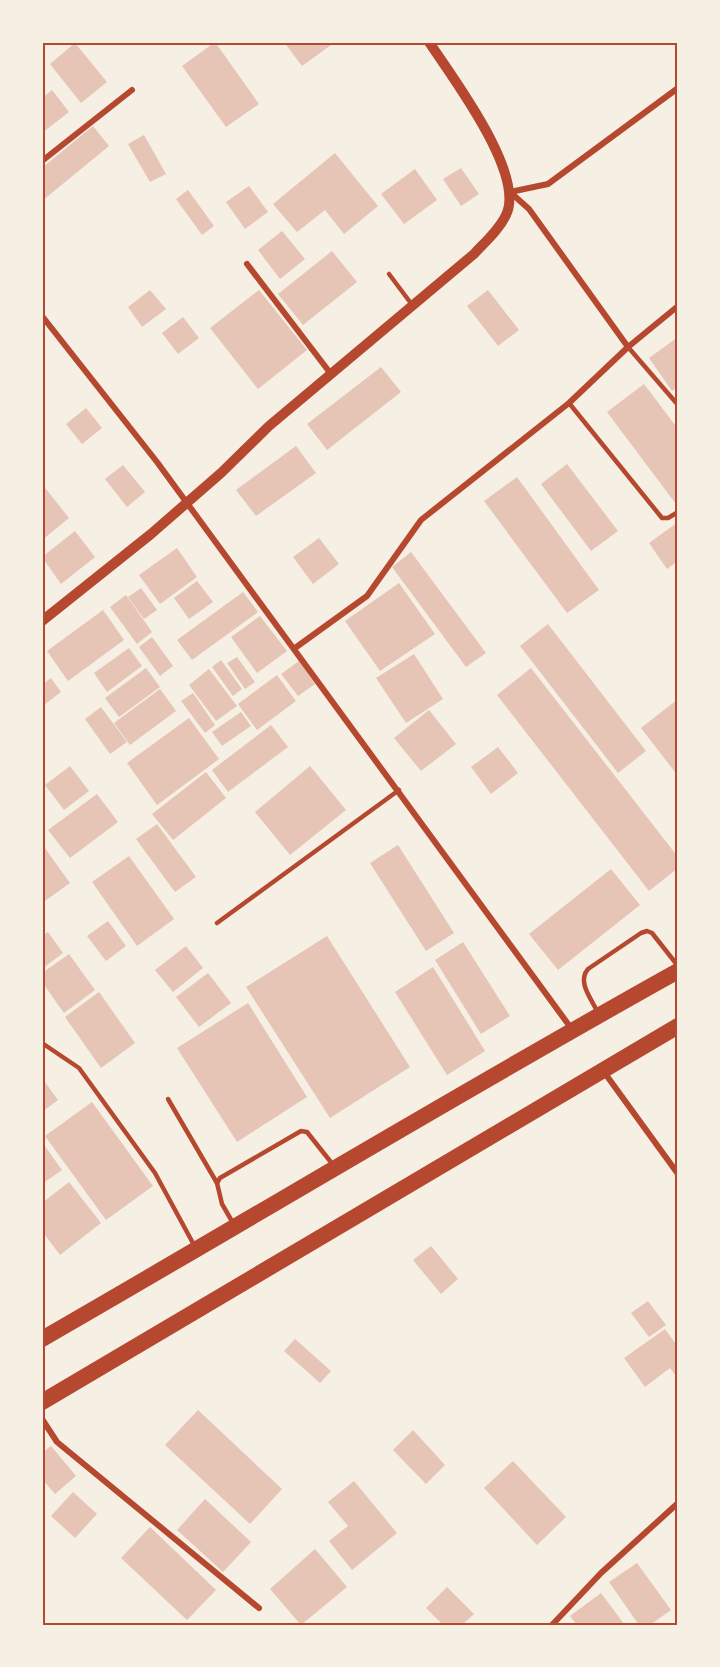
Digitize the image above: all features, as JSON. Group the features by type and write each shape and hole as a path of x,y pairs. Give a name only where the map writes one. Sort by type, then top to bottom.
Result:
{"highway":[{"path":"42,1339 678,971"},
{"path":"42,1402 678,1026"}],"street":[{"path":"42,621 187,503 269,426 474,255 495,232 507,214 510,192 503,167 488,134 429,42"},
{"path":"510,192 548,184 678,88"},
{"path":"42,161 132,90"},
{"path":"510,192 529,209 628,347"},
{"path":"247,264 331,374"},
{"path":"295,648 367,596 421,520 569,403 628,347 678,306"},
{"path":"42,316 157,462 573,1030"},
{"path":"602,1069 678,1174"},
{"path":"42,1419 57,1442 259,1608"},
{"path":"552,1625 601,1573 678,1503"}],"lane":[{"path":"389,274 413,306"},
{"path":"628,347 678,405"},
{"path":"569,403 662,518 668,518 678,512"},
{"path":"217,923 399,790"},
{"path":"599,1015 583,982 583,975 588,969 641,933 647,931 652,933 678,966"},
{"path":"42,1043 79,1068 155,1173 197,1250"},
{"path":"168,1100 217,1183 222,1204 236,1228"},
{"path":"217,1183 220,1178 301,1131 307,1132 336,1168"}],"building":[{"path":"215,42 259,104 226,127 182,66"},
{"path":"284,42 329,42 331,45 302,66"},
{"path":"75,43 107,82 81,103 50,64"},
{"path":"52,90 69,112 42,133 42,98"},
{"path":"93,126 109,146 42,201 42,168"},
{"path":"144,135 166,174 150,182 128,144"},
{"path":"335,153 378,206 344,234 325,210 297,232 273,204"},
{"path":"461,168 479,194 461,206 443,179"},
{"path":"415,169 437,200 404,224 381,194"},
{"path":"249,186 268,212 245,229 226,202"},
{"path":"188,190 214,226 202,235 176,199"},
{"path":"282,231 305,259 280,279 258,250"},
{"path":"332,251 357,282 303,325 278,294"},
{"path":"150,290 166,309 142,327 128,307"},
{"path":"259,290 307,350 258,389 210,328"},
{"path":"488,290 519,330 498,346 467,306"},
{"path":"183,317 199,338 178,354 162,333"},
{"path":"678,337 678,386 672,391 649,358"},
{"path":"381,367 401,392 327,450 307,424"},
{"path":"644,384 678,429 678,503 676,504 607,412"},
{"path":"86,408 102,428 82,444 66,424"},
{"path":"296,446 316,473 256,516 236,490"},
{"path":"567,464 618,531 591,551 541,484"},
{"path":"123,465 145,492 127,507 105,479"},
{"path":"517,477 599,590 567,613 484,501"},
{"path":"42,484 69,518 42,540"},
{"path":"678,522 678,567 675,563 667,569 649,543"},
{"path":"75,531 95,557 61,584 42,557"},
{"path":"319,538 339,564 313,584 293,557"},
{"path":"177,548 197,577 160,604 139,575"},
{"path":"411,552 486,653 466,667 392,567"},
{"path":"197,581 213,602 189,619 174,598"},
{"path":"399,583 435,634 380,671 345,621"},
{"path":"141,588 157,610 144,619 128,597"},
{"path":"243,592 258,612 192,660 177,640"},
{"path":"126,595 152,632 137,644 110,607"},
{"path":"103,610 124,640 68,681 47,651"},
{"path":"260,616 287,651 257,673 231,637"},
{"path":"548,624 646,751 618,773 520,646"},
{"path":"152,637 173,666 160,676 139,647"},
{"path":"129,648 142,666 107,692 94,673"},
{"path":"414,654 443,699 406,723 376,678"},
{"path":"237,657 255,682 245,689 227,663"},
{"path":"221,660 242,689 233,696 212,667"},
{"path":"299,661 315,684 298,696 281,674"},
{"path":"146,668 160,687 119,717 105,698"},
{"path":"531,668 678,857 678,868 649,891 497,695"},
{"path":"209,669 237,706 216,721 189,685"},
{"path":"277,675 296,701 257,730 238,704"},
{"path":"51,678 61,692 44,705 42,685"},
{"path":"160,689 176,711 130,745 114,723"},
{"path":"193,693 215,725 205,733 181,701"},
{"path":"678,699 678,776 641,728"},
{"path":"101,707 127,742 110,754 85,719"},
{"path":"429,710 456,744 421,771 394,738"},
{"path":"241,712 251,726 222,746 212,732"},
{"path":"189,718 219,759 157,805 127,763"},
{"path":"271,725 288,747 228,792 212,770"},
{"path":"498,747 518,773 491,794 471,767"},
{"path":"70,766 89,791 64,810 45,785"},
{"path":"310,766 346,810 290,855 255,812"},
{"path":"206,772 226,798 173,840 152,814"},
{"path":"97,794 118,822 70,858 48,830"},
{"path":"157,824 196,877 175,892 136,839"},
{"path":"42,844 70,883 42,903"},
{"path":"398,845 454,933 426,951 370,863"},
{"path":"129,856 174,919 137,946 92,882"},
{"path":"611,869 640,905 558,970 529,934"},
{"path":"108,921 126,946 106,961 87,936"},
{"path":"48,932 63,953 42,969 42,936"},
{"path":"327,936 410,1067 330,1118 246,987"},
{"path":"463,942 510,1016 481,1034 435,960"},
{"path":"186,946 203,968 173,992 155,970"},
{"path":"69,954 95,990 64,1013 42,982 42,973"},
{"path":"433,967 485,1051 447,1075 395,992"},
{"path":"208,973 231,1003 199,1027 176,997"},
{"path":"99,992 135,1043 101,1068 65,1017"},
{"path":"248,1003 307,1097 237,1142 177,1048"},
{"path":"42,1078 58,1100 42,1112"},
{"path":"92,1102 153,1186 106,1220 45,1136"},
{"path":"42,1142 62,1170 42,1184"},
{"path":"69,1182 101,1223 60,1255 42,1231 42,1203"},
{"path":"431,1246 458,1279 441,1294 413,1260"},
{"path":"648,1301 666,1325 649,1337 631,1313"},
{"path":"665,1329 678,1347 678,1379 670,1368 645,1387 624,1358"},
{"path":"295,1339 331,1371 320,1383 284,1351"},
{"path":"198,1410 282,1489 250,1524 165,1445"},
{"path":"413,1430 445,1465 426,1484 393,1450"},
{"path":"51,1446 76,1476 55,1494 42,1479 42,1453"},
{"path":"513,1461 566,1517 537,1545 484,1488"},
{"path":"354,1481 397,1533 352,1570 329,1541 348,1526 328,1502"},
{"path":"73,1492 97,1514 75,1538 51,1516"},
{"path":"205,1499 251,1542 223,1572 177,1530"},
{"path":"150,1527 216,1590 187,1620 121,1558"},
{"path":"315,1549 347,1587 301,1625 270,1589"},
{"path":"637,1563 671,1610 650,1625 639,1625 609,1582"},
{"path":"447,1587 474,1614 462,1625 443,1625 426,1608"},
{"path":"601,1593 624,1624 577,1625 570,1616"}]}
